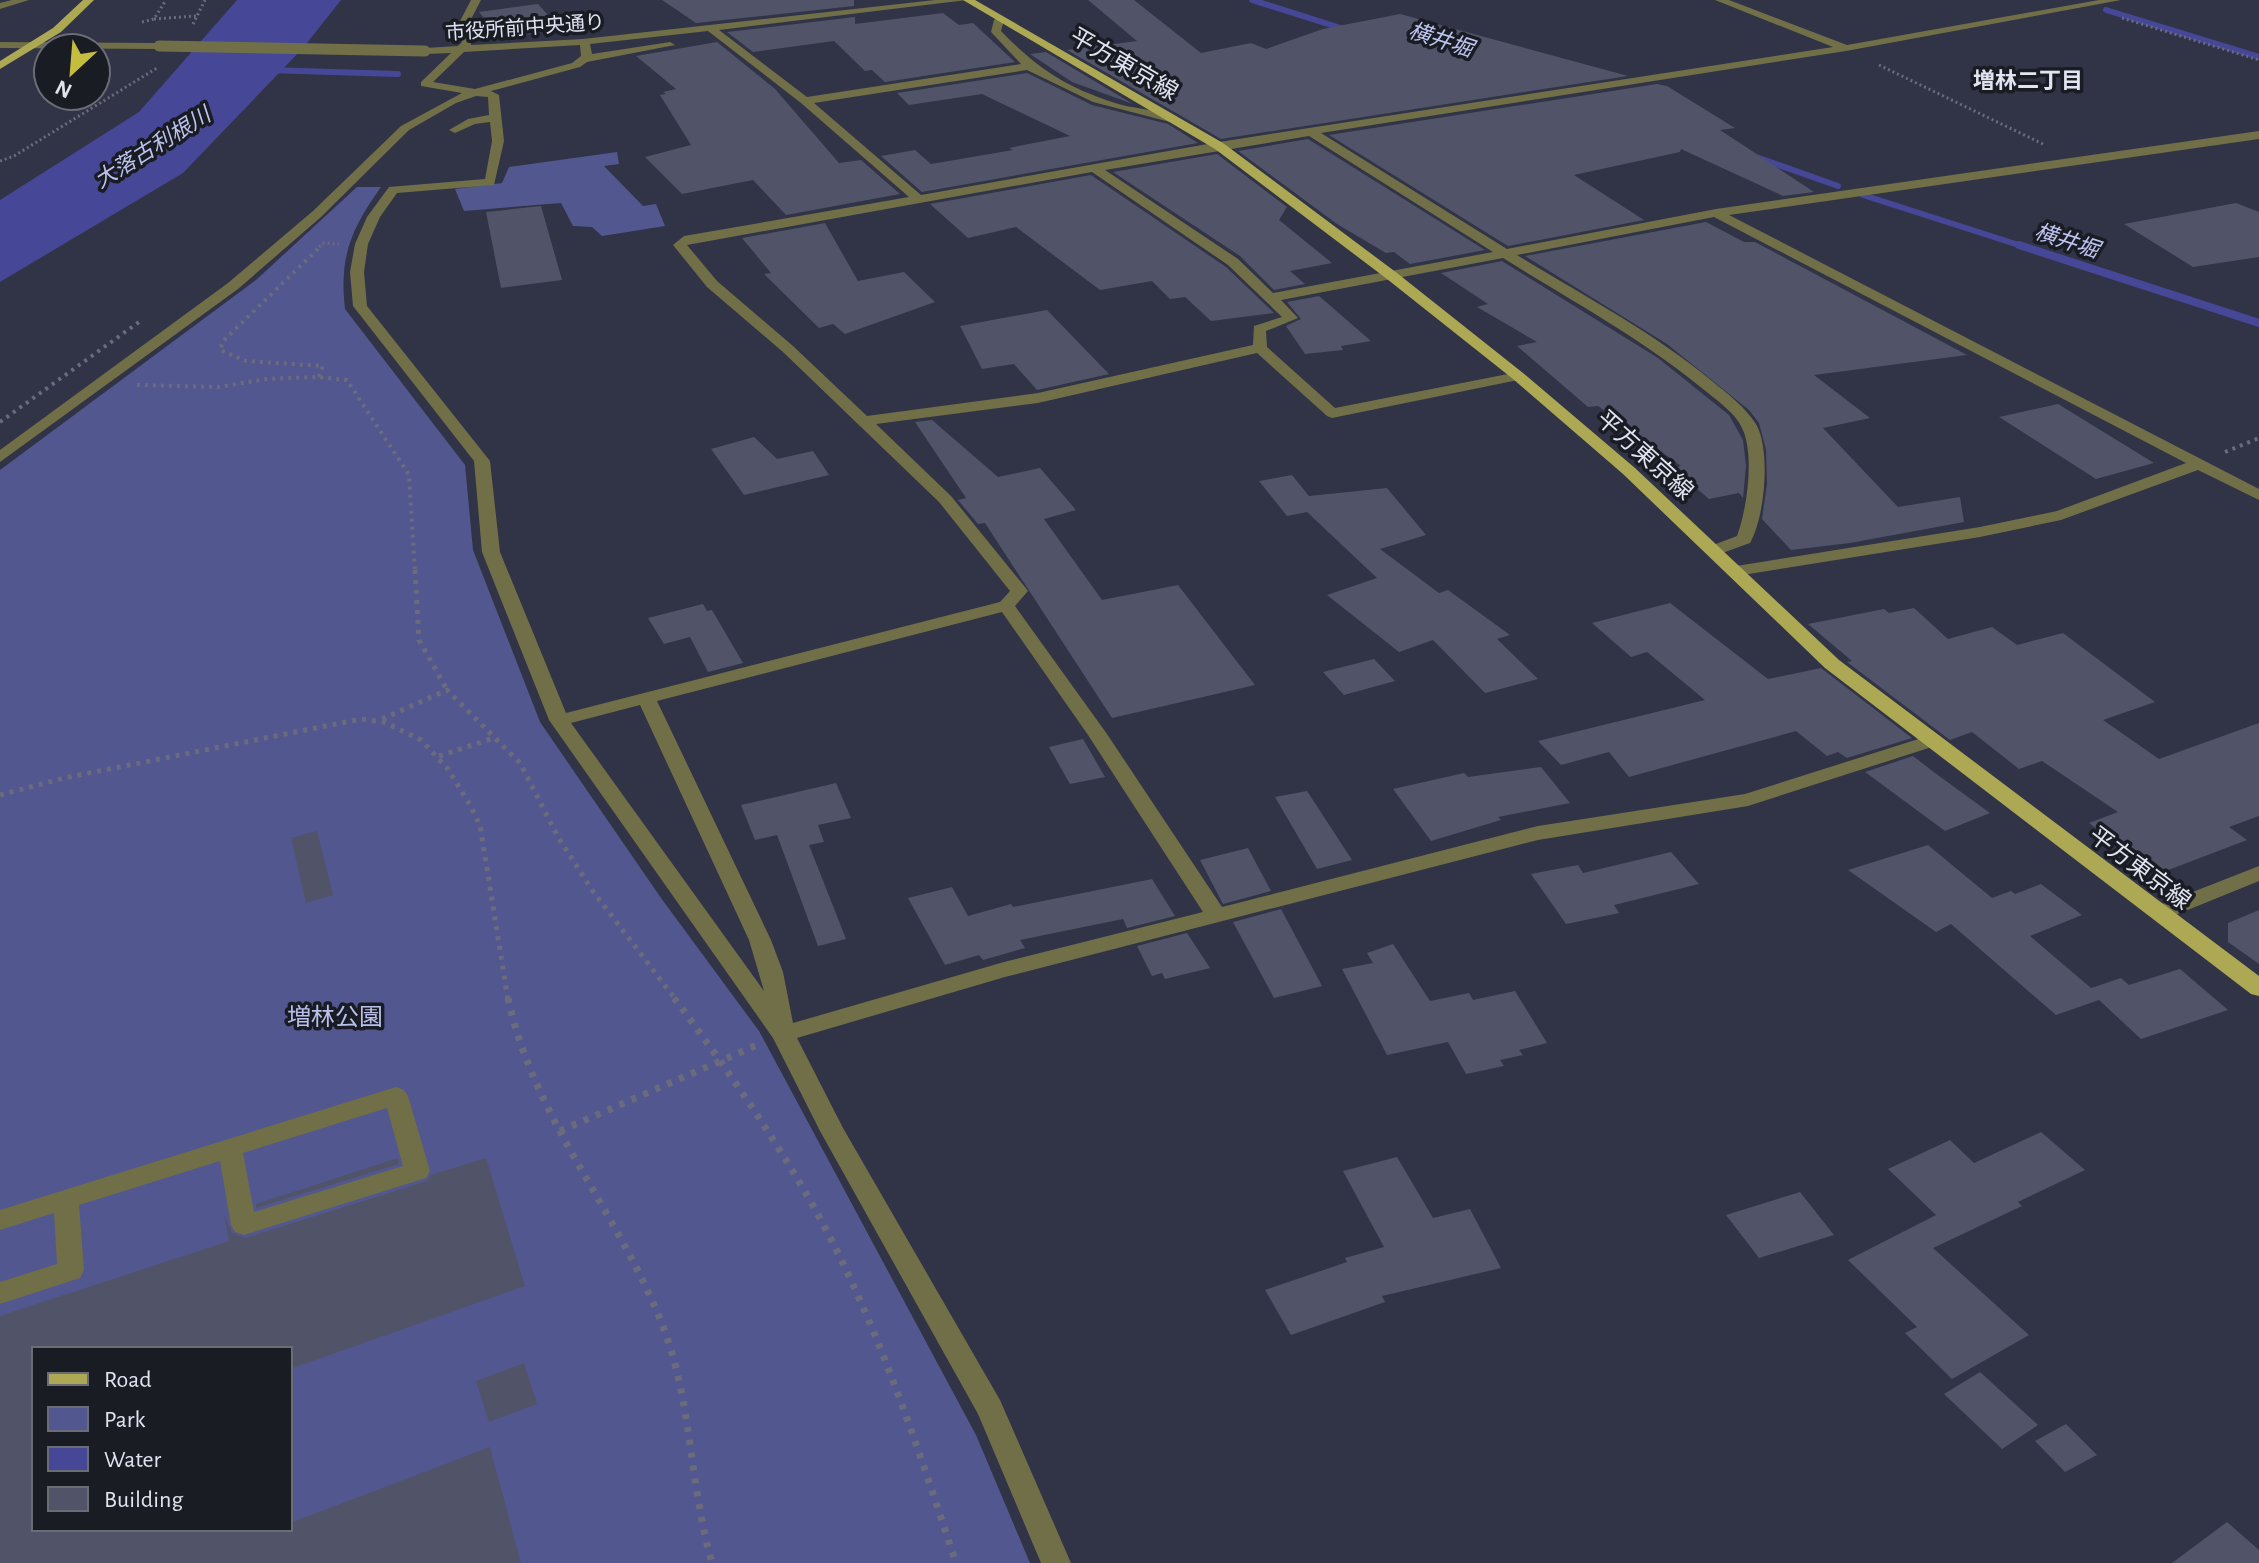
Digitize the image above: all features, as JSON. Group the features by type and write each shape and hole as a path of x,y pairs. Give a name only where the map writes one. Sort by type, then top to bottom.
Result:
{"main road":[{"path":"52,32 89,0"},
{"name":"平方東京線","path":"965,0 1219,146 1392,276 1518,376 1629,471 1832,664 2259,988"},
{"path":"0,66 32,47"}],"street":[{"path":"0,6 24,0"},
{"path":"476,0 463,25 467,43 425,84 493,95 498,141 490,182 393,190 369,221 361,246 355,279 360,306 482,461 491,552 559,720 783,1034 832,1131 990,1409 1056,1563"},
{"name":"市役所前中央通り","path":"112,45 460,51 583,42 965,0"},
{"path":"1720,0 1846,48"},
{"path":"559,720 1006,606 1019,591 945,499 788,349 712,284 680,245 684,240 1219,146 1846,48 2116,0"},
{"path":"999,20 996,32 1029,66 1076,92 1128,112 1170,119"},
{"path":"710,28 805,101 919,199"},
{"path":"0,457 264,261 405,128 452,101 475,92 564,69 583,59 722,37"},
{"path":"583,42 588,51 583,59"},
{"name":"市役所前中央通り","path":"0,45 32,44"},
{"path":"805,101 1029,66"},
{"path":"455,130 472,121 496,118"},
{"path":"1311,132 1681,363 1735,408 1749,426 1758,451 1750,523 1744,539 1714,551"},
{"path":"1271,298 1716,213 2259,135"},
{"path":"1096,169 1233,262 1291,318 1259,329 1260,348 1332,413 1518,376"},
{"path":"1716,213 2259,495"},
{"path":"865,421 1038,398 1260,348"},
{"path":"1736,571 1980,532 2061,515 2199,464"},
{"path":"1006,606 1097,734 1216,914"},
{"path":"646,698 760,940 772,972 783,1034"},
{"path":"783,1034 1004,970 1538,833 1748,800 1931,741"},
{"path":"2160,913 2259,873"},
{"path":"0,1220 396,1096 417,1171 244,1225 230,1149"},
{"path":"0,1293 71,1270 66,1200"}],"path":[{"path":"191,27 205,0"},
{"path":"2081,5 2259,60"},
{"path":"154,19 197,16"},
{"path":"1846,48 2077,160"},
{"path":"0,161 14,156 162,65"},
{"path":"319,377 323,366 246,361 220,350 223,341 324,243 361,246"},
{"path":"0,422 139,322"},
{"path":"101,382 219,387 266,379 319,377 347,380 409,475 419,640 447,690 520,763 558,837 592,890 722,1061 805,1192 858,1298 906,1414 956,1563"},
{"path":"0,795 64,778 345,722 381,720 447,690"},
{"path":"381,720 425,740 465,794 480,825 516,1032 540,1095 613,1223 655,1307 677,1364 704,1535 712,1563"},
{"path":"439,756 494,738"},
{"path":"560,1131 783,1034"}],"green space":[{"path":"617,152 619,164 604,166 643,206 656,204 665,226 602,236 592,227 573,226 561,203 464,211 455,189 502,183 509,167"},
{"name":"増林公園","path":"357,187 381,187 362,216 350,244 344,274 345,309 465,465 473,550 540,722 661,898 759,1031 976,1435 1030,1563 0,1563 0,470 256,280"}],"water":[{"name":"大落古利根川","path":"237,0 341,0 303,48 183,173 0,282 0,200 139,112"}],"building":[{"path":"662,0 854,0 854,6 696,23"},
{"path":"1088,0 1134,0 1201,53 1251,43 1266,49 1323,29 1400,14 1628,76 1221,139 1067,50 1137,41"},
{"path":"538,4 562,30 501,38 479,12"},
{"path":"943,13 959,25 973,23 1015,62 885,82 872,70 865,71 834,41 753,52 727,32 855,17 855,24"},
{"path":"717,42 775,89 839,163 861,160 900,194 786,215 753,180 682,194 645,157 691,145 660,95 676,89 636,56"},
{"path":"1046,52 1133,104 1072,82 1030,54"},
{"path":"1027,73 1092,105 1168,124 1198,143 922,192 881,156 915,150 931,164 1013,150 1009,148 1070,136 982,94 909,105 897,93"},
{"path":"1657,84 1667,86 1735,128 1720,130 1814,192 1783,196 1681,149 1680,152 1574,175 1644,220 1508,246 1329,135"},
{"path":"1308,139 1485,250 1410,264 1394,252 1386,253 1337,224 1238,151"},
{"path":"1217,154 1287,207 1279,220 1332,263 1290,271 1305,284 1274,290 1240,256 1113,172"},
{"path":"1091,175 1226,267 1274,313 1211,321 1185,297 1170,299 1152,281 1100,290 1016,227 968,238 930,204"},
{"path":"2236,203 2259,212 2259,257 2193,267 2124,224"},
{"path":"541,206 562,280 501,288 486,212"},
{"path":"1706,222 1744,242 1755,242 1967,355 1814,375 1870,418 1823,428 1898,507 1960,497 1964,522 1850,543 1791,550 1762,519 1767,484 1766,450 1759,423 1749,410 1667,344 1525,256"},
{"path":"825,223 858,281 904,272 935,302 845,334 833,324 819,328 764,274 771,273 742,238"},
{"path":"1502,261 1658,358 1729,415 1743,440 1746,466 1743,498 1739,493 1709,499 1673,468 1681,466 1598,406 1588,407 1517,346 1537,342 1477,307 1488,304 1441,273"},
{"path":"1319,296 1371,341 1341,346 1343,350 1305,354 1286,326 1301,319 1287,302"},
{"path":"1047,310 1109,374 1037,390 1014,364 982,369 960,326"},
{"path":"2058,404 2154,463 2096,479 1999,417"},
{"path":"932,420 998,477 1040,468 1076,510 1044,519 1102,600 1178,585 1255,685 1112,718 985,523 978,524 958,500 966,498 915,422"},
{"path":"754,437 777,459 813,451 829,475 744,495 711,449"},
{"path":"1292,475 1309,496 1387,488 1426,535 1380,549 1439,593 1448,590 1510,635 1497,639 1538,679 1485,693 1433,640 1399,652 1327,595 1377,578 1307,512 1287,516 1259,481"},
{"path":"1670,603 1768,679 1821,668 1912,738 1847,758 1838,752 1827,756 1796,731 1629,777 1609,752 1561,765 1538,741 1705,700 1647,652 1631,657 1592,623"},
{"path":"703,604 707,611 712,610 743,663 708,672 690,637 664,644 648,618"},
{"path":"1914,608 1948,639 1992,627 2017,645 2063,633 2155,702 2103,720 2159,759 2259,723 2259,816 2229,827 2247,840 2163,872 2152,863 2145,865 2089,823 2118,812 2042,761 2019,769 1972,732 1950,740 1847,662 1852,661 1808,624 1884,609 1889,613"},
{"path":"1374,659 1395,681 1344,695 1323,672"},
{"path":"1083,739 1105,777 1070,784 1049,747"},
{"path":"1913,756 1990,813 1945,831 1865,772"},
{"path":"1541,767 1570,803 1498,817 1501,820 1431,841 1393,789 1464,773 1468,777"},
{"path":"836,783 851,818 818,825 824,842 809,845 846,939 818,946 777,835 755,840 741,805"},
{"path":"1307,791 1352,860 1317,869 1275,797"},
{"path":"317,831 333,895 306,903 291,838"},
{"path":"1928,845 1992,898 2011,891 2015,894 2041,884 2082,915 2030,936 2091,988 2121,978 2129,985 2180,969 2228,1010 2141,1039 2099,1000 2056,1015 1951,924 1936,932 1848,870"},
{"path":"1248,848 1271,891 1223,904 1200,860"},
{"path":"1671,852 1699,884 1614,905 1619,913 1566,924 1531,874 1578,865 1583,873"},
{"path":"1152,879 1175,916 1127,928 1123,919 1020,940 1025,948 983,960 979,955 945,965 908,898 952,887 968,916 1011,904 1013,907"},
{"path":"1281,909 1322,986 1274,998 1233,922"},
{"path":"2259,910 2259,964 2228,942 2228,923"},
{"path":"1187,933 1210,968 1165,979 1162,973 1152,976 1137,946"},
{"path":"1393,944 1430,1001 1469,993 1473,1000 1515,991 1547,1043 1519,1050 1523,1055 1500,1060 1504,1066 1466,1074 1448,1042 1387,1055 1342,969 1373,963 1367,953"},
{"path":"2041,1132 2085,1170 2018,1202 2022,1206 1933,1248 2029,1335 1952,1379 1905,1333 1917,1327 1848,1260 1936,1215 1888,1169 1950,1140 1974,1163"},
{"path":"1397,1157 1433,1218 1470,1209 1501,1268 1382,1296 1385,1302 1291,1335 1265,1290 1347,1262 1345,1258 1384,1247 1343,1171"},
{"path":"398,1158 399,1164 256,1208 256,1204"},
{"path":"486,1158 525,1286 292,1368 292,1347 32,1347 32,1531 292,1531 292,1522 490,1447 521,1563 0,1563 0,1316 229,1241 224,1215 232,1233 245,1238 427,1181 431,1175"},
{"path":"1800,1192 1834,1235 1759,1258 1726,1215"},
{"path":"524,1363 537,1404 489,1422 476,1381"},
{"path":"1980,1372 2038,1425 2002,1449 1944,1394"},
{"path":"2066,1424 2097,1455 2065,1472 2035,1441"},
{"path":"2227,1522 2259,1550 2259,1563 2172,1563"}],"waterway":[{"name":"横井堀","path":"1252,0 1347,30"},
{"path":"2106,10 2259,57"},
{"path":"267,70 398,74"},
{"name":"横井堀","path":"1756,157 1838,186"},
{"name":"横井堀","path":"1863,195 2025,247"},
{"name":"横井堀","path":"2019,245 2259,323"}],"district":[{"name":"増林二丁目","path":"2028,80"}]}
